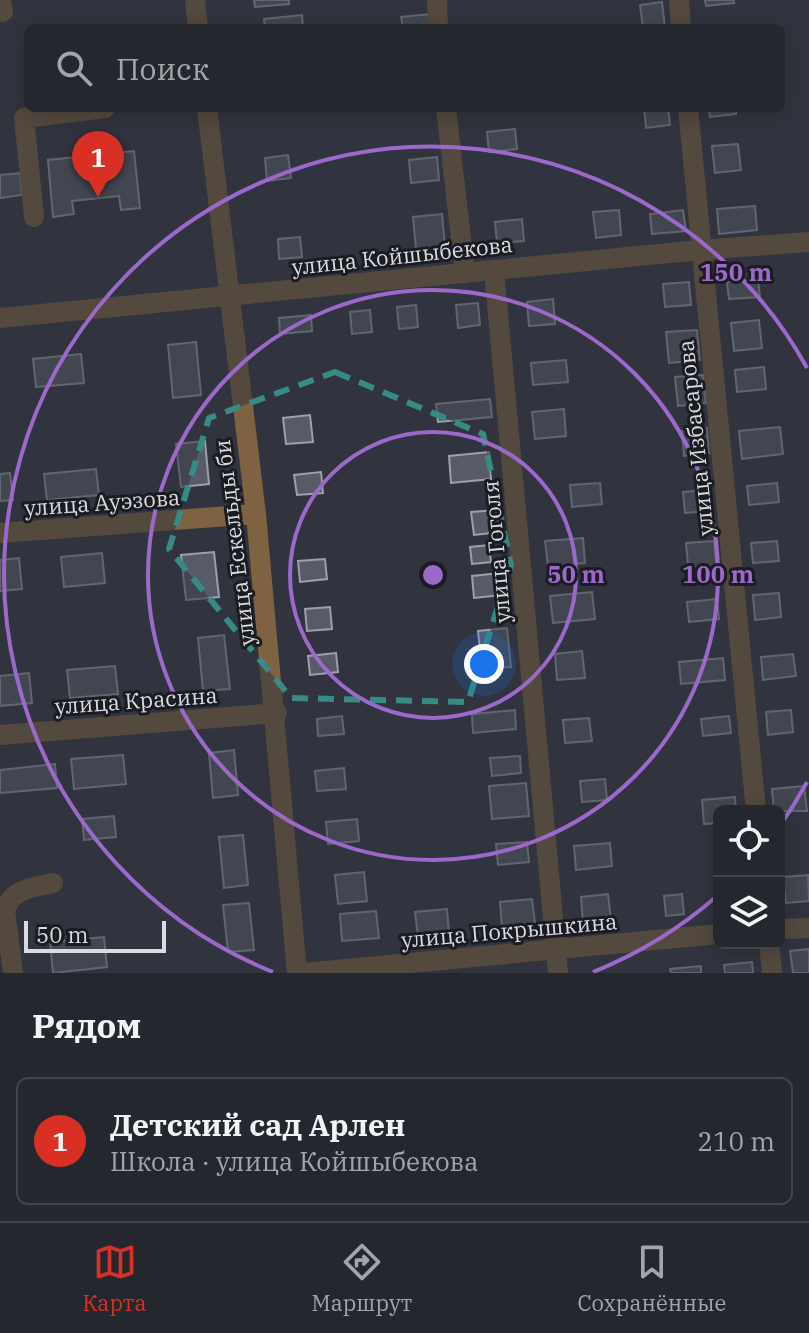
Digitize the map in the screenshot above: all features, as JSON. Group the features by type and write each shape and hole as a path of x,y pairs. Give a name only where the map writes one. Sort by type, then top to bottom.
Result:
{"street":[{"path":"195,0 198,24"},
{"path":"437,0 438,24"},
{"path":"679,0 681,24"},
{"path":"34,217 24,118 73,112"},
{"name":"улица Ескельды би","path":"207,112 277,713 297,973"},
{"path":"446,112 465,273"},
{"name":"улица Избасарова","path":"688,112 755,805"},
{"name":"улица Койшыбекова","path":"0,318 809,242"},
{"name":"улица Гоголя","path":"494,270 558,973"},
{"name":"улица Ауэзова","path":"0,533 256,514"},
{"name":"улица Красина","path":"0,735 277,713"},
{"path":"13,973 5,910 9,900 15,892 53,883"},
{"path":"785,929 809,928"},
{"name":"улица Покрышкина","path":"304,973 713,935"},
{"path":"770,949 772,973"}],"highlighted area":[{"path":"335,372 483,434 511,565 468,702 291,698 169,549 209,418"}],"building":[{"path":"254,0 289,0 289,4 255,7"},
{"path":"705,0 734,0 734,3 706,6"},
{"path":"662,2 665,24 642,24 640,5"},
{"path":"431,14 432,24 402,24 401,17"},
{"path":"302,15 303,24 265,24 264,19"},
{"path":"644,112 668,112 670,125 646,128"},
{"path":"709,112 736,112 736,114 710,117"},
{"path":"515,129 517,149 489,152 487,132"},
{"path":"738,144 741,170 715,173 712,146"},
{"path":"134,151 140,208 121,210 119,196 72,201 74,214 53,217 48,160"},
{"path":"288,155 291,178 267,181 265,158"},
{"path":"437,157 439,180 411,183 409,160"},
{"path":"20,173 22,195 0,198 0,175"},
{"path":"755,206 757,230 719,234 717,209"},
{"path":"619,210 621,235 596,238 593,212"},
{"path":"683,210 686,231 652,234 650,214"},
{"path":"442,214 445,246 416,249 413,217"},
{"path":"522,219 524,241 497,243 495,222"},
{"path":"300,237 302,257 279,259 278,239"},
{"path":"758,279 760,297 729,299 727,282"},
{"path":"689,282 691,305 665,307 663,284"},
{"path":"553,299 555,324 529,326 527,302"},
{"path":"478,303 480,325 458,328 456,305"},
{"path":"416,305 418,327 399,329 397,307"},
{"path":"370,310 372,332 352,334 350,312"},
{"path":"311,315 312,331 280,334 279,318"},
{"path":"759,320 762,348 734,351 731,323"},
{"path":"697,330 700,360 669,363 666,332"},
{"path":"196,342 201,395 173,398 168,345"},
{"path":"81,354 84,383 36,387 33,359"},
{"path":"566,360 568,382 533,385 531,363"},
{"path":"764,367 766,389 737,392 735,370"},
{"path":"703,375 706,403 678,406 675,377"},
{"path":"490,399 492,417 438,422 436,404"},
{"path":"564,409 566,436 535,439 532,412"},
{"path":"310,415 313,442 286,444 283,418"},
{"path":"780,427 783,454 742,459 739,431"},
{"path":"707,428 709,453 684,456 682,431"},
{"path":"205,441 209,484 181,487 176,444"},
{"path":"489,452 491,479 451,483 449,456"},
{"path":"96,469 99,495 47,500 44,474"},
{"path":"321,472 323,493 297,495 294,475"},
{"path":"10,473 13,500 0,501 0,474"},
{"path":"600,483 602,504 572,507 570,485"},
{"path":"777,483 779,502 749,505 747,486"},
{"path":"708,490 710,511 685,513 683,492"},
{"path":"498,510 500,532 474,535 471,512"},
{"path":"583,538 585,563 548,566 545,541"},
{"path":"714,541 717,573 689,576 686,543"},
{"path":"777,541 779,561 753,563 751,543"},
{"path":"489,545 491,562 472,564 470,547"},
{"path":"214,552 219,597 186,600 181,555"},
{"path":"102,553 105,583 64,587 61,557"},
{"path":"19,558 22,589 0,591 0,560"},
{"path":"325,559 327,579 300,582 298,561"},
{"path":"500,573 502,595 474,598 472,576"},
{"path":"592,592 595,619 553,623 550,596"},
{"path":"779,593 781,617 755,620 753,595"},
{"path":"717,599 719,619 689,622 687,602"},
{"path":"330,607 332,629 307,631 305,609"},
{"path":"507,628 511,667 482,669 478,631"},
{"path":"224,635 230,689 203,691 198,638"},
{"path":"582,651 585,678 557,680 555,654"},
{"path":"336,653 338,672 310,675 308,656"},
{"path":"793,654 796,676 763,680 761,657"},
{"path":"723,658 725,680 681,684 679,662"},
{"path":"115,666 118,694 70,698 67,670"},
{"path":"29,673 32,703 0,706 0,676"},
{"path":"515,710 516,729 473,733 472,714"},
{"path":"791,710 793,732 768,735 766,712"},
{"path":"342,716 344,734 318,736 317,719"},
{"path":"729,716 731,733 703,736 701,719"},
{"path":"589,718 592,741 565,743 563,720"},
{"path":"234,750 238,795 213,798 209,753"},
{"path":"123,755 126,784 74,789 71,759"},
{"path":"520,756 521,773 492,776 490,758"},
{"path":"55,764 57,788 0,793 0,770"},
{"path":"344,768 346,789 317,791 315,771"},
{"path":"605,779 607,800 582,802 580,781"},
{"path":"526,783 529,816 492,819 489,786"},
{"path":"804,786 807,811 785,811 785,805 773,805 772,789"},
{"path":"735,797 736,805 713,805 713,823 704,824 702,800"},
{"path":"114,816 116,837 84,840 82,819"},
{"path":"357,819 359,841 328,844 326,822"},
{"path":"243,835 248,885 224,888 219,837"},
{"path":"527,842 529,862 498,865 496,844"},
{"path":"610,843 612,866 576,870 574,846"},
{"path":"364,872 367,901 338,904 335,875"},
{"path":"808,875 809,901 786,903 785,877"},
{"path":"608,894 611,921 583,924 581,897"},
{"path":"682,894 684,914 666,916 664,896"},
{"path":"532,899 535,923 502,926 500,902"},
{"path":"249,903 254,950 228,952 223,905"},
{"path":"447,909 449,933 418,936 415,912"},
{"path":"376,911 379,938 342,941 340,914"},
{"path":"104,937 107,967 53,973 50,942"},
{"path":"809,949 809,973 793,973 790,951"},
{"path":"752,962 753,973 725,973 724,965"},
{"path":"701,966 701,973 671,973 670,969"}],"place":[{"name":"Детский сад Арлен","path":"98,197"}]}
